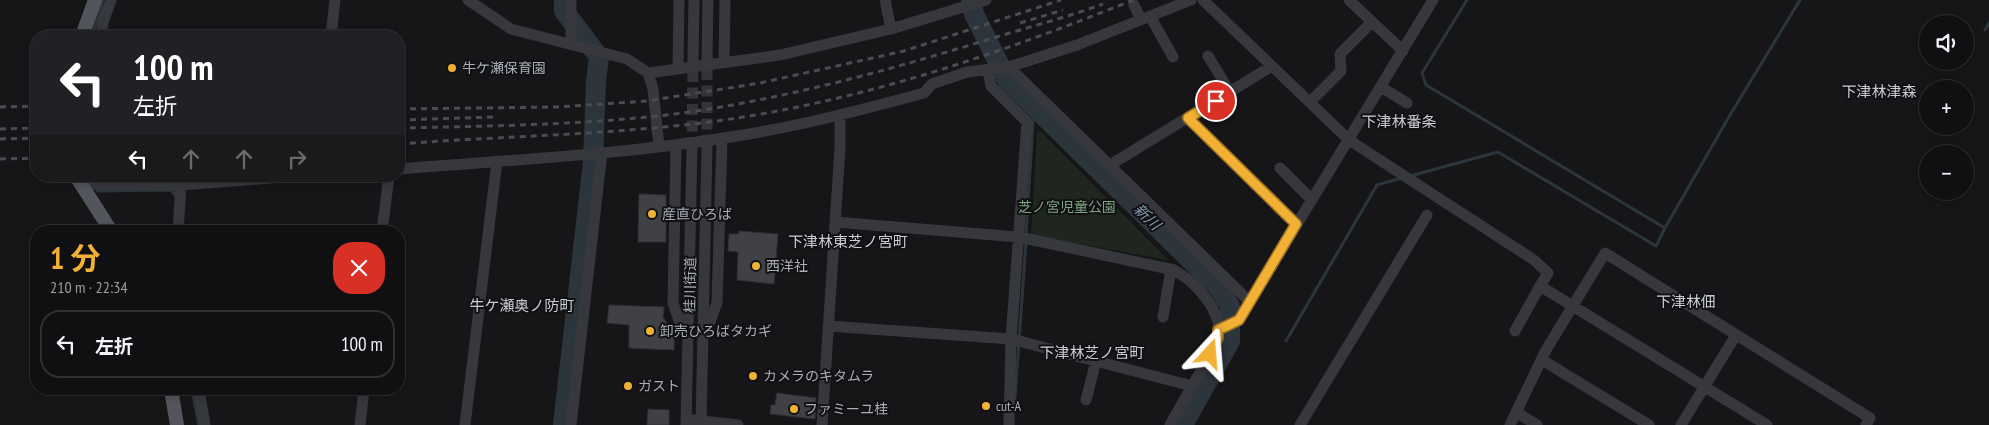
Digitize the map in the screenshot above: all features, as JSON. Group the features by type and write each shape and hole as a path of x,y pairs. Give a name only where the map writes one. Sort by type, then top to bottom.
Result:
{"main road":[{"path":"84,30 95,0"},
{"path":"85,182 108,225"},
{"path":"172,395 177,425"}],"street":[{"path":"102,30 111,0"},
{"path":"332,30 335,0"},
{"path":"470,0 511,29 627,58 648,73 653,89 659,146"},
{"path":"571,0 571,43"},
{"path":"678,69 679,0"},
{"path":"693,60 694,0"},
{"path":"707,59 708,0"},
{"path":"724,62 725,0"},
{"path":"885,0 891,29"},
{"path":"648,73 780,55 891,29 958,4 986,0"},
{"path":"405,169 676,145 840,116 924,93 932,84 967,72 1009,67 1077,45 1191,0"},
{"path":"1203,0 1349,140 1534,260 1548,272 1515,331"},
{"path":"1349,0 1403,50"},
{"path":"1218,330 1239,320 1433,0"},
{"path":"1134,5 1172,57"},
{"path":"1310,102 1341,71 1340,54 1372,22"},
{"path":"1208,56 1230,92"},
{"path":"1110,164 1272,66"},
{"path":"1009,67 1249,301"},
{"path":"988,71 991,86 1027,122 1012,339 1009,425"},
{"path":"1381,87 1407,103"},
{"path":"822,425 840,116"},
{"path":"1188,118 1296,224"},
{"path":"704,337 717,304 722,138"},
{"path":"676,145 673,304 682,329 689,337"},
{"name":"桂川街道","path":"701,423 707,146"},
{"name":"桂川街道","path":"686,422 692,148"},
{"path":"571,425 597,152"},
{"path":"465,425 497,161"},
{"path":"1280,168 1312,200"},
{"path":"85,182 181,185 220,182"},
{"path":"383,225 388,182"},
{"path":"178,225 181,185"},
{"path":"1300,425 1427,215"},
{"path":"835,222 1019,237 1171,269 1184,275 1204,294 1215,316 1218,338 1170,425"},
{"path":"1510,425 1542,360 1605,254 1870,418 1866,425"},
{"path":"1163,317 1171,269"},
{"path":"1540,286 1767,425"},
{"path":"828,326 1012,339 1192,386"},
{"path":"1681,425 1736,335"},
{"path":"1542,360 1649,425"},
{"path":"1086,400 1096,361"},
{"path":"200,395 205,425"},
{"path":"360,425 363,395"},
{"path":"1516,412 1537,425"},
{"path":"686,422 738,425"}],"green space":[{"name":"芝ノ宮児童公園","path":"1037,132 1041,132 1168,260 1031,235"}],"building":[{"name":"産直ひろば","path":"639,194 666,195 666,242 638,242"},
{"name":"西洋社","path":"739,231 778,234 774,284 737,280 738,252 728,251 729,234 739,234"},
{"name":"卸売ひろばタカギ","path":"609,305 664,307 663,317 674,336 674,350 629,348 629,325 607,323"},
{"name":"ファミーユ桂","path":"777,393 816,398 815,419 770,414 771,405 775,405"},
{"path":"648,409 669,410 669,425 647,425"}],"waterway":[{"path":"94,30 103,0"},
{"path":"563,425 593,161 596,81 599,57 564,11 564,0"},
{"name":"新川","path":"971,0 974,14 1007,80 1218,287 1230,306 1230,341 1183,425"},
{"path":"1467,0 1422,73 1426,85 1665,228 1730,115 1800,0"},
{"path":"1985,30 1989,23"},
{"path":"1026,235 1034,106"},
{"path":"1410,176 1498,152 1656,246 1665,228"},
{"path":"1286,341 1377,185 1402,178"},
{"path":"96,187 97,191 171,190 176,196"},
{"path":"1015,399 1026,241"},
{"path":"193,395 199,425"}],"tunnel":[{"path":"707,59 707,146"},
{"path":"692,148 693,60"}],"railway":[{"path":"405,109 557,107 647,101 760,83 904,51 1061,0"},
{"path":"405,144 663,127 750,116 800,107 897,83 992,53 1133,0"},
{"path":"405,128 571,123 640,118 714,108 791,93 867,75 1103,4"},
{"path":"1020,23 1063,10"},
{"path":"0,107 30,106"},
{"path":"405,120 494,117"},
{"path":"0,129 30,128"},
{"path":"0,139 30,138"},
{"path":"0,159 30,158"}],"place":[{"name":"牛ケ瀬保育園","path":"452,68"},
{"name":"産直ひろば","path":"652,214"},
{"name":"西洋社","path":"756,266"},
{"name":"卸売ひろばタカギ","path":"650,331"},
{"name":"カメラのキタムラ","path":"753,376"},
{"name":"ガスト","path":"628,386"},
{"name":"cut-A","path":"986,406"},
{"name":"ファミーユ桂","path":"794,409"}],"district":[{"name":"下津林津森","path":"1879,92"},
{"name":"下津林番条","path":"1399,122"},
{"name":"下津林東芝ノ宮町","path":"848,242"},
{"name":"下津林佃","path":"1686,302"},
{"name":"牛ケ瀬奥ノ防町","path":"522,306"},
{"name":"下津林芝ノ宮町","path":"1092,353"}],"route":[{"path":"1210,354 1218,338 1218,330 1239,320 1296,224 1188,118 1216,101"}]}
